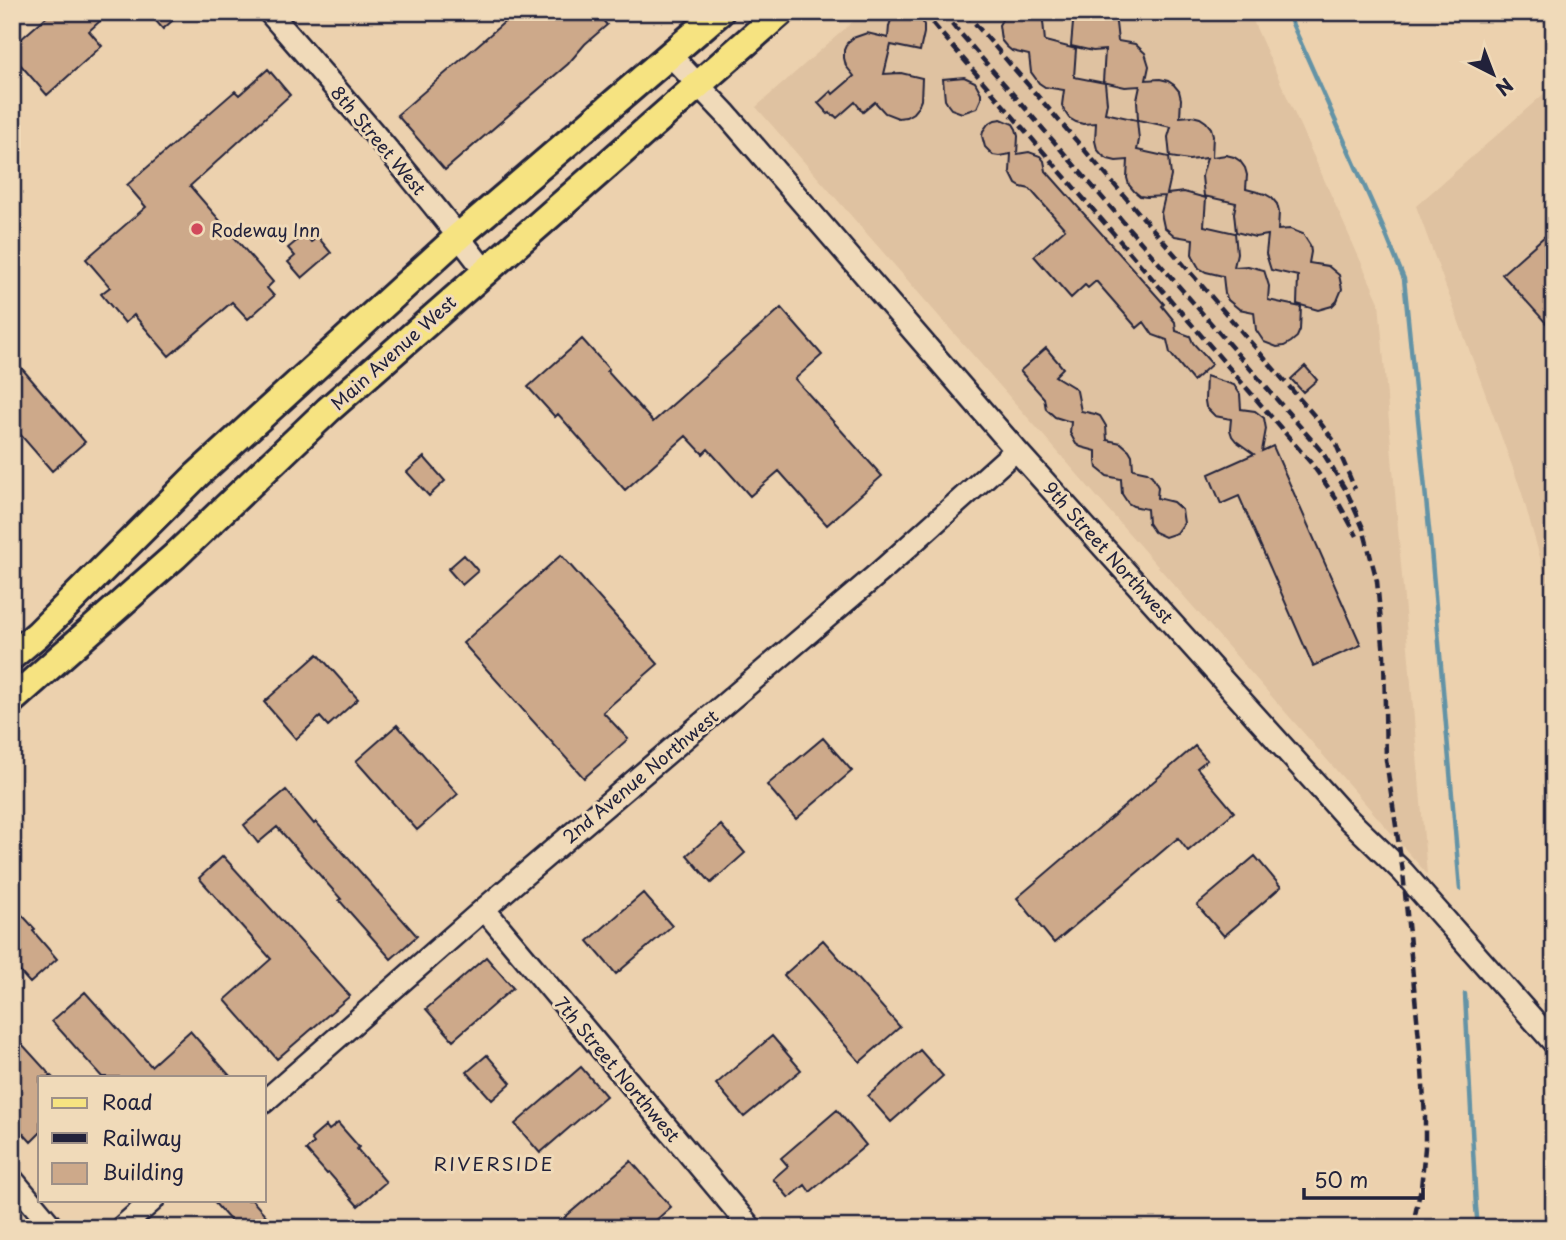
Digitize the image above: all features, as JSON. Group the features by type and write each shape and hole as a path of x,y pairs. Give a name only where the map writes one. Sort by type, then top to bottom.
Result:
{"main road":[{"path":"12,656 38,634 197,475 459,236 720,12"},
{"name":"Main Avenue West","path":"12,700 175,556 328,410 781,12"}],"street":[{"name":"8th Street West","path":"269,12 359,115 485,271"},
{"name":"9th Street Northwest","path":"670,55 726,114 1016,450 1346,817 1403,872 1554,1043"},
{"name":"2nd Avenue Northwest","path":"266,1100 484,909 880,572 1016,450"},
{"name":"7th Street Northwest","path":"484,909 751,1228"},
{"path":"12,1179 53,1228"},
{"path":"121,1228 151,1202"}],"shaded area":[{"path":"864,12 1249,12 1379,302 1427,874 756,107"},
{"path":"1554,85 1554,607 1521,490 1416,206"}],"building":[{"path":"52,12 110,12 89,31 102,46 47,95 12,55 12,47"},
{"path":"148,12 182,12 163,29"},
{"path":"516,12 596,12 607,25 585,44 568,64 445,170 397,115"},
{"path":"901,12 913,13 922,20 924,33 920,51 891,45 884,74 901,73 922,78 918,107 906,117 898,118 885,113 875,102 863,112 855,102 837,118 828,114 818,103 854,76 846,66 844,58 847,43 867,33 888,38 891,20"},
{"path":"1008,12 1042,12 1045,41 1076,49 1074,77 1105,83 1105,113 1137,120 1137,150 1169,157 1171,176 1167,194 1184,192 1206,198 1204,226 1235,233 1237,253 1234,267 1248,266 1264,270 1269,286 1268,300 1301,307 1297,337 1284,346 1277,347 1264,342 1256,330 1254,312 1239,309 1228,300 1223,276 1199,268 1192,254 1193,239 1175,236 1164,227 1161,213 1165,196 1140,196 1134,191 1127,178 1128,160 1108,159 1097,149 1096,123 1083,124 1069,118 1062,105 1064,90 1045,87 1039,83 1031,72 1029,55 1012,51 1001,40 999,25"},
{"path":"1074,12 1110,12 1116,23 1118,41 1135,44 1145,53 1149,66 1146,80 1160,79 1174,85 1181,99 1180,117 1200,118 1211,128 1212,157 1226,155 1240,161 1247,175 1246,189 1265,194 1277,204 1278,230 1290,229 1303,234 1310,245 1309,263 1328,266 1339,275 1342,289 1332,306 1318,310 1297,304 1298,276 1271,270 1266,254 1268,235 1255,237 1236,232 1236,203 1204,196 1202,176 1207,158 1189,160 1170,157 1168,137 1171,127 1138,120 1137,100 1140,86 1125,87 1103,82 1105,50 1093,51 1071,46"},
{"path":"268,69 290,95 190,186 273,282 267,288 274,296 248,319 232,302 169,356 134,315 125,323 101,294 110,287 86,259 146,207 127,185 235,91 239,95"},
{"path":"964,77 975,82 981,99 977,108 962,113 951,109 945,100 943,79"},
{"path":"1001,119 1013,124 1016,129 1017,154 1029,152 1040,156 1046,171 1164,304 1162,306 1175,322 1176,331 1190,336 1212,364 1193,381 1170,353 1167,340 1153,335 1144,322 1137,328 1096,281 1088,288 1085,285 1071,298 1034,256 1065,229 1030,189 1016,184 1010,172 1011,154 993,155 985,147 983,131 988,124"},
{"path":"1554,228 1554,332 1502,274"},
{"path":"305,234 311,242 318,237 331,253 302,278 288,262 295,256 288,248"},
{"path":"781,308 822,355 795,379 882,476 827,525 779,471 750,496 708,449 703,454 686,436 625,490 558,414 555,417 528,387 582,339 653,422"},
{"path":"1046,348 1063,368 1055,376 1077,391 1081,411 1100,416 1106,426 1107,440 1121,443 1129,450 1133,469 1152,476 1158,487 1157,498 1173,502 1182,510 1184,523 1177,533 1165,537 1154,532 1148,523 1147,509 1128,503 1122,494 1121,479 1107,476 1097,468 1096,451 1076,444 1070,433 1071,422 1055,417 1046,409 1044,398 1020,371"},
{"path":"12,357 85,442 52,471 12,425"},
{"path":"1305,366 1317,380 1303,392 1291,379"},
{"path":"1206,376 1234,385 1240,394 1241,409 1255,411 1264,418 1266,429 1262,451 1273,446 1361,645 1313,666 1239,496 1221,504 1211,480 1209,474 1254,454 1232,436 1231,419 1215,416 1206,407"},
{"path":"424,457 445,481 429,496 407,472"},
{"path":"464,555 478,571 462,585 448,569"},
{"path":"561,555 658,664 603,712 628,739 584,778 463,643"},
{"path":"318,654 358,699 328,726 320,717 296,739 264,702"},
{"path":"397,725 458,794 417,830 356,761"},
{"path":"823,738 852,771 796,819 767,785"},
{"path":"1195,746 1207,760 1197,768 1234,812 1188,851 1178,838 1054,943 1017,898"},
{"path":"286,790 417,936 391,959 277,827 258,843 244,825"},
{"path":"721,825 745,853 711,883 687,855"},
{"path":"223,856 350,996 277,1059 225,1000 271,959 199,878"},
{"path":"1255,856 1281,887 1224,936 1197,905"},
{"path":"643,893 672,926 616,974 588,941"},
{"path":"12,904 57,959 30,983 12,963"},
{"path":"823,940 900,1027 860,1062 784,975"},
{"path":"486,957 513,988 453,1040 426,1009"},
{"path":"85,992 151,1066 190,1031 230,1076 101,1076 52,1021"},
{"path":"12,1033 51,1076 38,1076 38,1135 31,1142 12,1121"},
{"path":"772,1036 801,1070 744,1117 716,1084"},
{"path":"920,1050 943,1076 891,1122 868,1096"},
{"path":"487,1055 511,1083 492,1100 467,1072"},
{"path":"581,1067 606,1096 540,1153 515,1124"},
{"path":"837,1110 866,1145 810,1192 805,1185 789,1198 773,1179 788,1166 781,1158"},
{"path":"338,1123 386,1182 358,1206 306,1150 314,1143 311,1139 326,1126 329,1130"},
{"path":"631,1161 671,1207 647,1228 572,1228 564,1218"},
{"path":"214,1202 254,1202 277,1228 237,1228"}],"waterway":[{"path":"1287,12 1404,279 1431,549 1460,889"},
{"path":"1465,994 1478,1228"}],"railway":[{"path":"923,12 1311,463 1337,500 1357,536"},
{"path":"942,12 1323,453 1347,492 1363,528 1377,581 1384,655 1386,760 1403,872 1422,1070 1425,1148 1421,1188 1412,1228"},
{"path":"965,12 1318,420 1335,442 1355,489"}],"place":[{"name":"Rodeway Inn","path":"197,229"}],"district":[{"name":"RIVERSIDE","path":"494,1163"}]}
